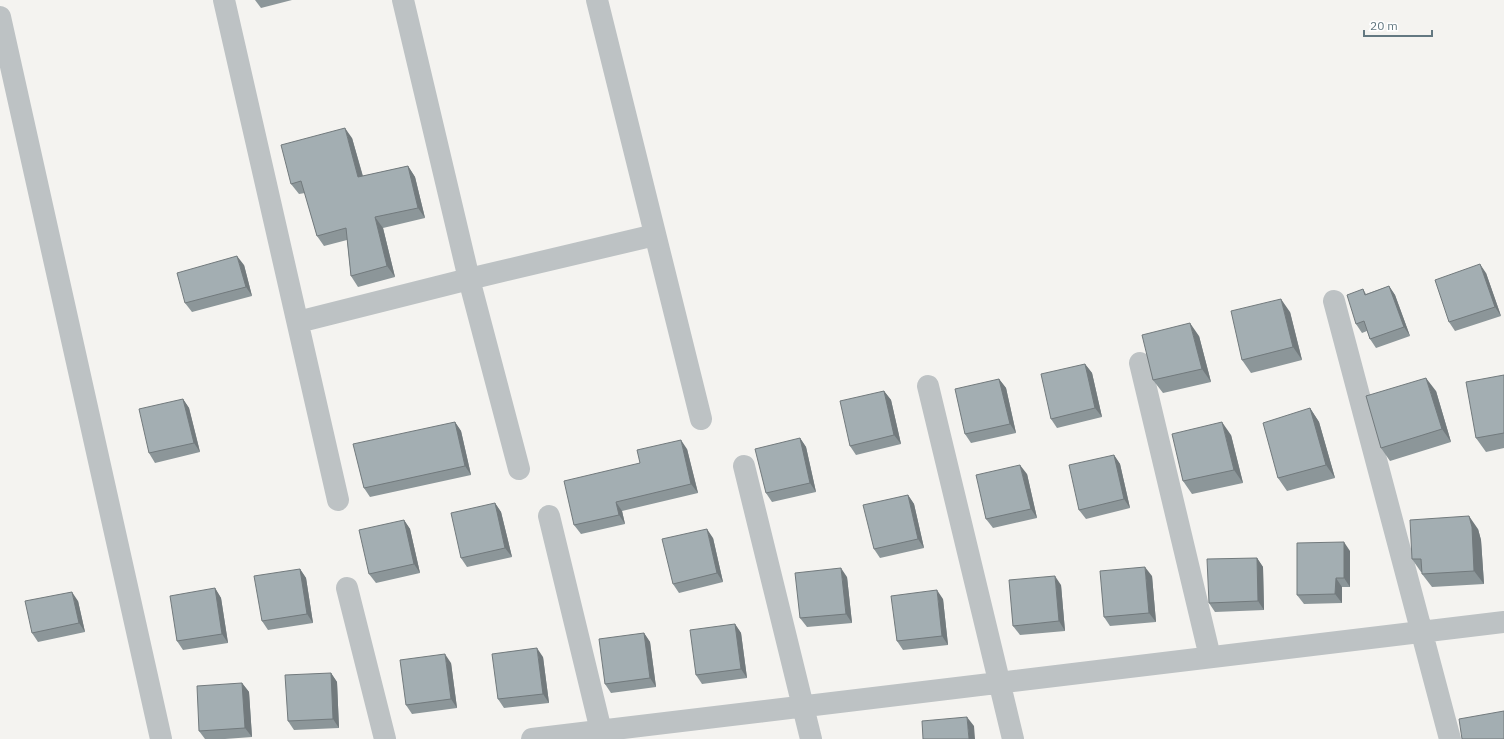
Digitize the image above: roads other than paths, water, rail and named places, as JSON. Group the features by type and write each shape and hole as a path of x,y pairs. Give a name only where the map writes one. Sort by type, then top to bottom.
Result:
{"street":[{"path":"224,0 338,500"},
{"path":"403,0 470,279 519,469"},
{"path":"597,0 701,418"},
{"path":"0,17 161,739"},
{"path":"298,322 655,235"},
{"path":"1334,301 1450,739"},
{"path":"1140,363 1210,657"},
{"path":"928,386 1013,739"},
{"path":"744,466 811,739"},
{"path":"549,516 602,735"},
{"path":"347,588 385,739"},
{"path":"532,739 602,735 803,706 1504,622"}]}
